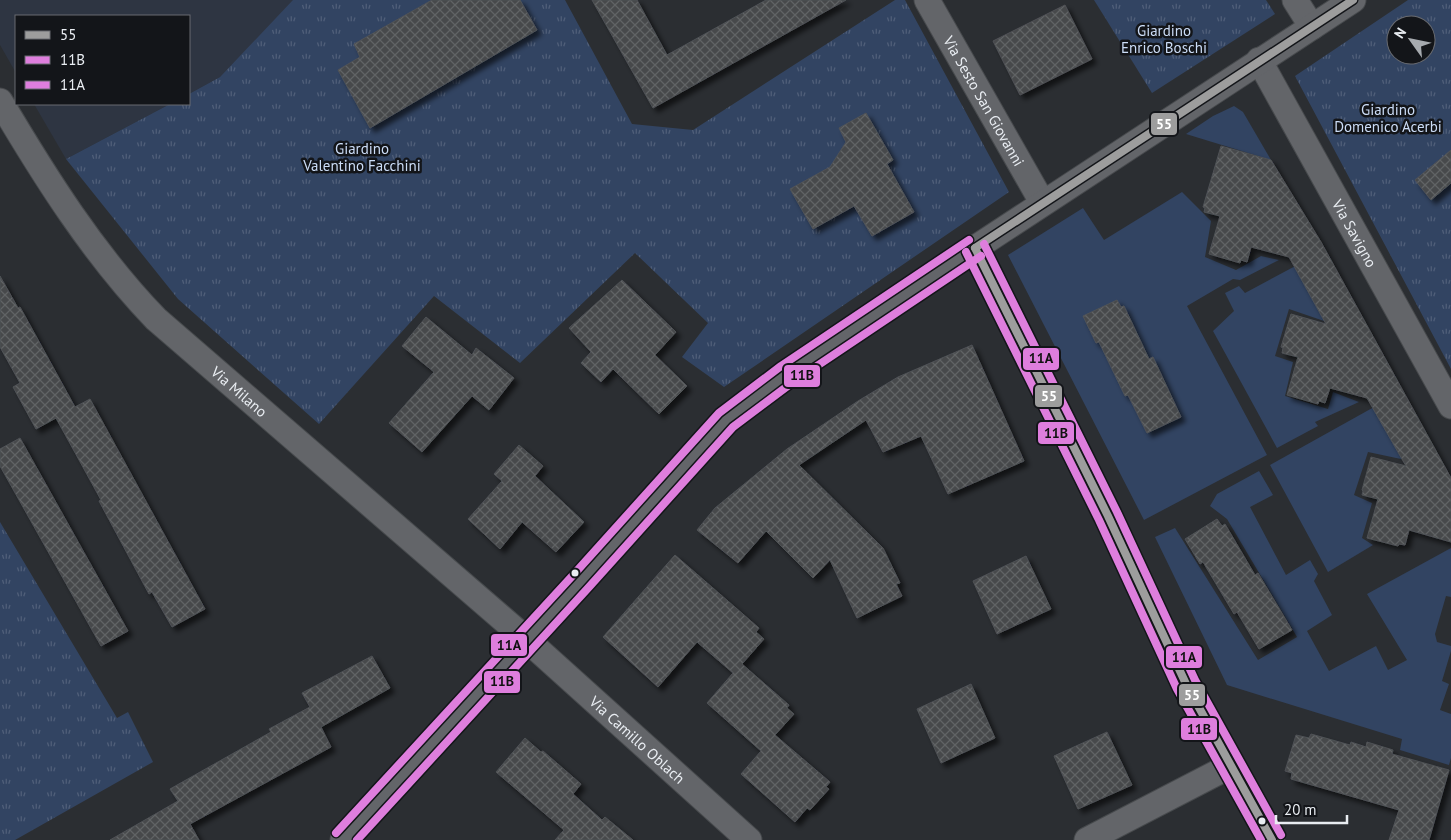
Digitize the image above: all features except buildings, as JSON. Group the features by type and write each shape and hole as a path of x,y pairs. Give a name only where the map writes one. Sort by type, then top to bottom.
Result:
{"street":[{"name":"Via Sesto San Giovanni","path":"927,0 1042,202"},
{"path":"1295,0 1312,26"},
{"path":"343,840 726,420 787,374 1042,202 1353,0"},
{"name":"Via Savigno","path":"1259,60 1451,406"},
{"name":"Via Milano","path":"0,101 32,155 74,216 130,292 156,319 526,639"},
{"path":"975,248 1108,516 1186,684 1272,840"},
{"name":"Via Camillo Oblach","path":"526,639 749,840"},
{"path":"1087,840 1230,766"}],"shaded area":[{"path":"0,0 294,1 220,77 190,93 190,15 15,15 15,71 0,45"},
{"path":"35,105 168,105 66,159"}],"green space":[{"name":"Giardino Valentino Facchini","path":"293,0 565,0 632,124 693,130 895,0 905,0 1009,192 724,387 682,357 708,323 635,253 520,363 434,296 319,424 178,299 66,159 168,105 190,105 190,93 220,77"},
{"name":"Giardino Enrico Boschi","path":"1094,0 1266,0 1275,14 1152,93"},
{"name":"Giardino Domenico Acerbi","path":"1408,0 1451,0 1451,369 1295,76"},
{"path":"1234,106 1243,112 1271,160 1186,134 1213,116"},
{"path":"1182,192 1211,221 1205,257 1236,270 1261,256 1279,260 1240,280 1233,279 1187,306 1267,455 1144,520 1008,255 1083,208 1104,240"},
{"path":"1316,255 1362,334 1289,309 1275,356 1293,362 1285,396 1328,409 1333,392 1359,402 1315,422 1318,426 1277,448 1213,331 1234,311 1225,293 1239,286 1245,293"},
{"path":"1392,397 1415,462 1368,452 1354,495 1372,503 1362,538 1373,545 1328,572 1270,465"},
{"path":"1259,471 1273,495 1250,507 1286,575 1310,560 1318,574 1314,581 1332,615 1307,631 1329,671 1376,646 1388,670 1407,660 1367,594 1451,548 1451,597 1446,596 1435,634 1437,642 1451,646 1442,681 1449,684 1440,710 1451,714 1451,758 1449,765 1400,750 1402,739 1227,685 1155,537 1175,528 1258,660 1297,637 1227,519 1210,506 1217,494"},
{"path":"0,522 117,718 128,712 153,762 15,840 0,840"}],"transit line":[{"name":"55","path":"975,248 1353,0"},
{"name":"11A","path":"336,833 719,413 781,366 969,240"},
{"name":"11A","path":"984,244 1117,512 1195,680 1281,835"},
{"name":"55","path":"975,248 1108,516 1186,684 1272,840"},
{"name":"11B","path":"966,252 1099,520 1177,689 1261,840"},
{"name":"11B","path":"357,840 733,427 793,382 981,256"}]}
